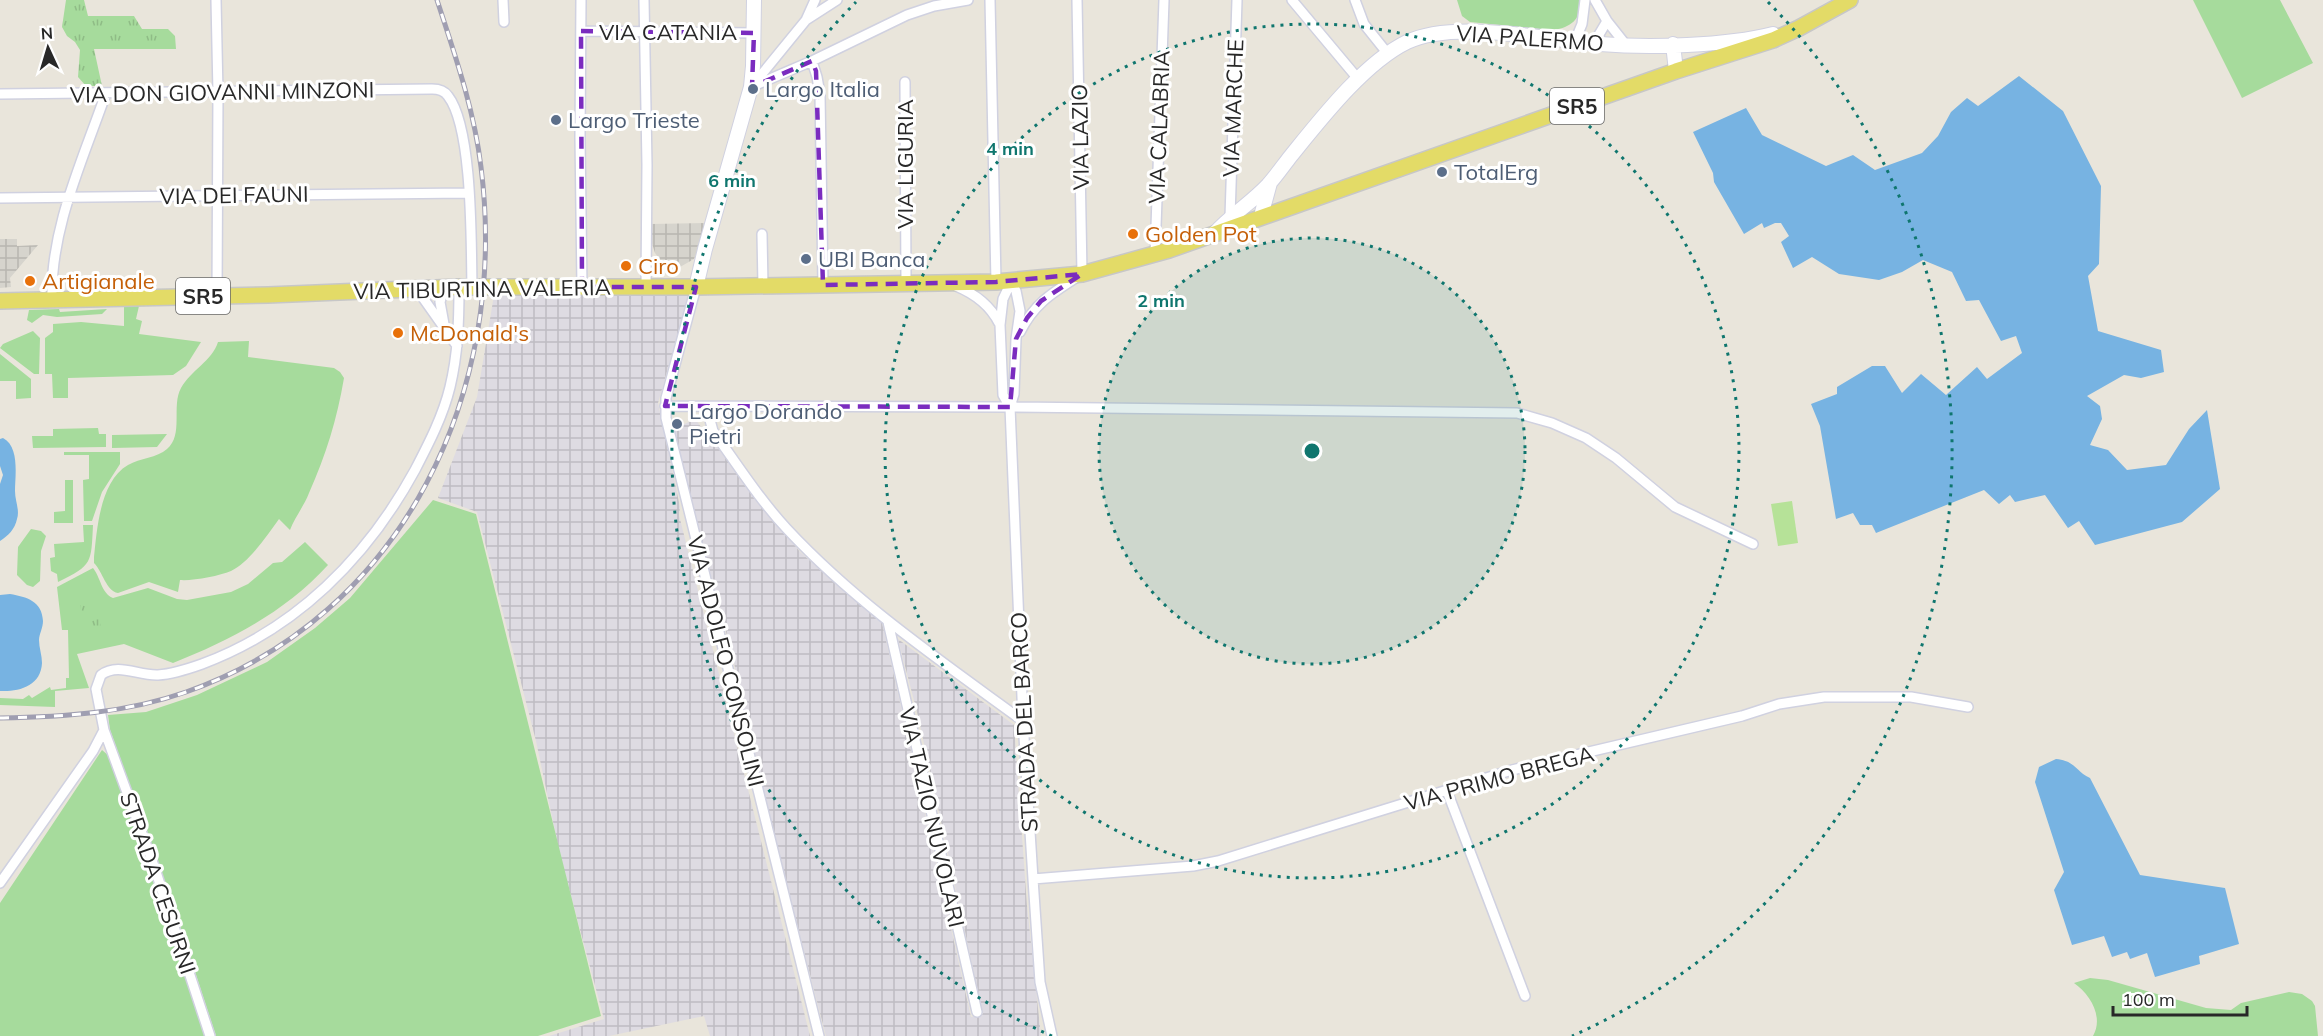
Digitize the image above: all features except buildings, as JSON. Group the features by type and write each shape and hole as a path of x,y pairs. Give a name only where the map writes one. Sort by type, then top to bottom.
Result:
{"main road":[{"name":"VIA TIBURTINA VALERIA","path":"0,301 416,288 696,287 1003,282 1082,274 1155,255 1773,40 1850,0"}],"street":[{"path":"216,0 217,296"},
{"path":"503,0 504,22"},
{"path":"581,0 582,287"},
{"path":"644,0 646,287"},
{"path":"696,287 751,87 754,0"},
{"path":"751,87 806,20 815,0"},
{"path":"806,20 837,0"},
{"path":"751,87 812,61 907,15 934,6 968,0"},
{"path":"990,0 1003,282"},
{"name":"VIA LAZIO","path":"1077,0 1082,274"},
{"name":"VIA CALABRIA","path":"1155,255 1164,0"},
{"name":"VIA MARCHE","path":"1230,217 1237,0"},
{"path":"1292,0 1359,80"},
{"path":"1355,0 1364,24 1388,54"},
{"path":"1575,41 1582,24 1585,0"},
{"path":"1595,0 1607,21 1626,45"},
{"path":"1594,43 1607,21"},
{"name":"VIA PALERMO","path":"1214,234 1270,183 1319,122 1359,80 1388,54 1414,39 1443,32 1476,31 1594,43 1673,44 1754,38 1812,21"},
{"name":"VIA CATANIA","path":"581,31 754,33"},
{"path":"1673,44 1676,72"},
{"path":"812,61 819,82 820,94 823,285"},
{"name":"VIA LIGURIA","path":"905,82 906,283"},
{"name":"VIA DON GIOVANNI MINZONI","path":"0,94 432,89 444,91 451,100 461,130 466,157 468,193"},
{"path":"52,300 53,261 70,198 106,93"},
{"path":"1270,183 1273,197 1285,208"},
{"name":"VIA PALERMO","path":"1262,216 1270,183"},
{"path":"457,346 458,288 468,193"},
{"name":"VIA DEI FAUNI","path":"0,198 468,193"},
{"path":"1258,195 1257,205 1262,216"},
{"path":"762,234 763,286"},
{"name":"STRADA DEL BARCO","path":"1016,339 1037,305 1082,274"},
{"path":"943,282 962,288 979,299 991,310 1000,325"},
{"name":"STRADA DEL BARCO","path":"1003,282 1000,325 1003,394 1010,407"},
{"name":"STRADA DEL BARCO","path":"1003,282 1019,304 1014,394 1010,407 1023,722 1040,982 1052,1036"},
{"name":"VIA ADOLFO CONSOLINI","path":"696,287 665,406 667,424 819,1036"},
{"path":"416,288 457,346"},
{"path":"445,329 440,302 458,288"},
{"name":"STRADA CESURNI","path":"210,1036 154,866 104,730 96,689 98,681 104,673 117,669 148,675 165,675 187,669 233,651 267,633 300,610 360,553 401,496 436,429 450,388 457,346"},
{"path":"665,406 1465,411 1522,414 1552,423 1586,438 1616,458 1675,507 1753,544"},
{"path":"712,407 710,420 713,431 777,518 795,537 888,622 1023,722"},
{"name":"VIA TAZIO NUVOLARI","path":"888,622 977,1012"},
{"name":"VIA PRIMO BREGA","path":"1032,879 1212,862 1512,770 1742,716 1800,699 1911,697 1968,707"},
{"path":"0,883 93,751 104,730"},
{"path":"1447,790 1525,996"}],"highlighted area":[{"path":"581,31 754,33 752,87 812,61 816,71 823,285 996,282 1082,274 1041,301 1027,318 1016,339 1010,407 665,406 696,287 582,287"}],"shaded area":[{"path":"706,223 703,239 694,259 680,267 675,267 661,261 655,253 650,237 651,224"},
{"path":"0,239 17,239 17,246 38,245 10,278 11,287 0,288"},
{"path":"690,291 658,403 680,507 679,515 810,1036 710,1036 704,1016 609,1036 549,1036 604,1019 560,855 536,741 477,512 438,498 477,397 494,295"},
{"path":"695,419 800,552 882,623 971,1017 983,1014 918,716 898,639 1014,725 1027,906 1041,1036 826,1036 754,758 733,658 672,430"}],"green space":[{"path":"66,0 84,0 88,16 134,16 142,29 168,29 175,36 176,49 94,49 102,86 86,86 78,77 80,50 62,27"},
{"path":"1457,0 1580,0 1580,7 1577,18 1573,22 1564,28 1551,30 1470,22 1462,16"},
{"path":"2193,0 2280,0 2313,63 2242,98"},
{"path":"139,306 136,319 142,321 139,334 201,342 186,366 173,375 68,378 68,398 53,398 52,374 45,374 45,338 53,332 53,324 81,322 124,326 124,307"},
{"path":"59,309 60,312 107,309 102,314 57,317 43,315 32,323 27,320 29,310"},
{"path":"33,331 40,338 39,374 34,374 0,348 3,344"},
{"path":"249,341 248,357 334,368 344,378 326,451 307,498 290,530 279,519 245,562 231,571 213,576 180,580 178,592 149,582 118,593 114,592 94,563 99,520 111,482 128,465 158,454 172,443 176,428 178,395 181,388 211,355 218,342"},
{"path":"0,354 31,379 31,398 16,399 16,381 0,381"},
{"path":"98,428 99,434 106,434 106,447 33,448 32,436 53,436 53,429"},
{"path":"167,434 157,447 112,448 112,435"},
{"path":"64,452 120,452 120,464 102,492 92,521 84,521 83,480 89,479 89,455 64,455"},
{"path":"65,480 73,480 73,523 54,523 54,512 65,511"},
{"path":"433,500 476,514 601,1016 538,1036 216,1036 180,926 110,730 108,715 146,712 197,695 267,662 315,628 350,598"},
{"path":"1792,501 1798,543 1778,546 1771,504"},
{"path":"83,525 93,525 92,548 88,561 84,567 58,582 57,574 51,571 50,558 55,557 54,544 84,542"},
{"path":"31,529 41,531 46,536 41,551 40,581 33,587 27,585 17,575 18,547"},
{"path":"305,542 328,565 294,597 275,611 216,645 173,663 124,644 77,654 89,688 55,691 55,707 0,705 0,698 23,699 29,695 32,698 50,687 51,690 66,688 66,678 69,678 68,630 62,630 57,587 93,568 106,593 113,598 148,588 177,599 187,600 231,592 248,584 273,563 282,562"},
{"path":"97,603 102,636 89,638 86,617 82,616 80,605"},
{"path":"102,750 109,756 156,887 205,1036 0,1036 0,903"},
{"path":"2090,978 2108,980 2206,1008 2231,1010 2241,1003 2289,992 2302,994 2315,1006 2318,1036 2093,1036 2097,1021 2094,1006 2074,983"}],"water":[{"path":"2019,76 2063,111 2101,186 2099,264 2088,276 2098,331 2161,350 2164,372 2141,378 2124,375 2087,396 2100,406 2102,419 2090,445 2108,450 2127,470 2166,465 2189,429 2207,410 2220,489 2182,522 2095,545 2079,521 2068,528 2045,495 2015,502 2010,495 1999,504 1984,490 1876,533 1872,525 1860,525 1853,513 1836,519 1820,426 1811,404 1837,394 1837,387 1872,366 1885,366 1902,393 1921,374 1946,395 1977,367 1987,379 2022,353 2016,336 2001,341 1979,300 1966,301 1952,272 1923,260 1902,272 1879,280 1839,274 1812,257 1793,268 1781,242 1789,236 1781,223 1764,228 1762,223 1744,234 1714,182 1713,173 1693,132 1746,108 1762,135 1826,166 1853,155 1875,170 1922,153 1938,136 1951,112 1967,98 1978,106"},
{"path":"3,438 12,448 14,455 15,495 18,512 13,529 0,541 0,484 3,475 0,466 0,439"},
{"path":"10,594 32,601 40,609 43,621 39,640 42,663 38,677 28,686 0,691 0,595"},
{"path":"2056,759 2072,764 2090,778 2140,875 2225,888 2239,944 2199,956 2200,964 2155,977 2147,953 2130,959 2127,952 2112,957 2104,936 2072,945 2054,890 2064,872 2035,782 2039,767"}],"railway":[{"path":"0,718 94,713 140,705 186,692 263,656 328,609 383,551 426,484 458,410 478,332 485,250 481,167 474,124 437,0"}],"place":[{"name":"Largo Italia","path":"753,89"},
{"name":"Largo Trieste","path":"556,120"},
{"name":"TotalErg","path":"1442,172"},
{"name":"Golden Pot","path":"1133,234"},
{"name":"UBI Banca","path":"806,259"},
{"name":"Ciro","path":"626,266"},
{"name":"Artigianale","path":"30,281"},
{"name":"McDonald's","path":"398,333"},
{"name":"Largo Dorando Pietri","path":"677,424"}]}
